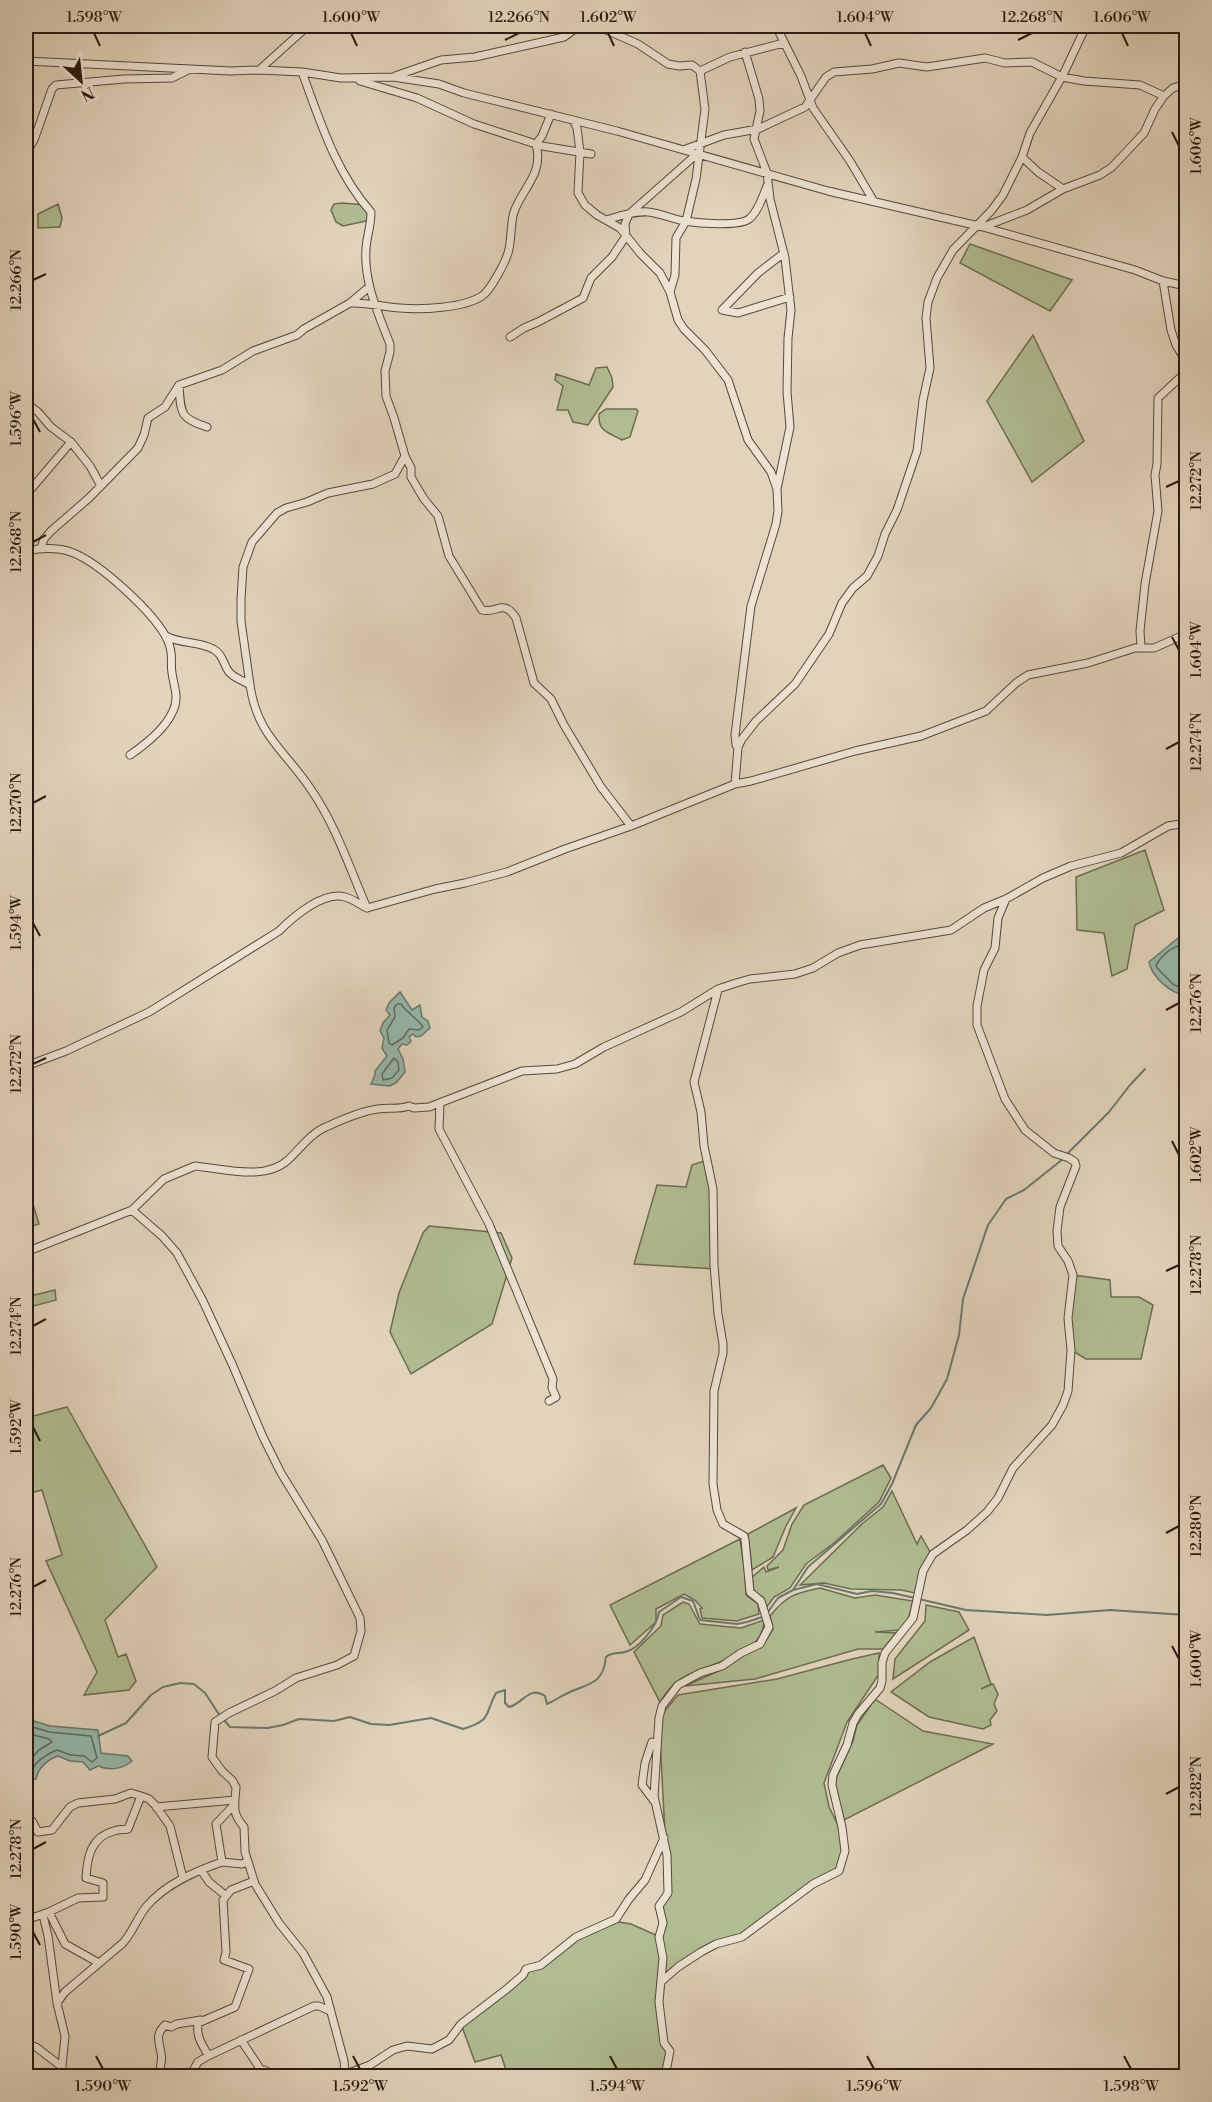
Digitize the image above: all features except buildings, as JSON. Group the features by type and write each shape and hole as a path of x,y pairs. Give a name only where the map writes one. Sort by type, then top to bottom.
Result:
{"street":[{"path":"259,70 308,26"},
{"path":"393,77 441,60 475,57 564,37 579,26"},
{"path":"597,26 638,44 668,64 692,65 700,71 705,109 698,149 696,179 686,221 676,238 675,275 670,292"},
{"path":"776,26 801,76 813,108 850,161 873,200"},
{"path":"735,784 738,747 747,732 795,684 821,647 842,603 853,588 867,576 878,556 917,451 923,400 930,368 927,302 953,250 979,227 1003,195 1022,157 1030,133 1062,77 1086,26"},
{"path":"700,71 730,57 784,43"},
{"path":"738,747 735,735 751,606 776,524 777,489 790,427 787,392 790,297 784,253 767,186 767,173 754,139 758,129 759,99 745,52"},
{"path":"510,337 524,327 583,298 591,278 612,257 626,236 625,224 629,214 698,149 724,135 758,129 805,107 826,77 834,72 872,69 899,63 927,67 985,58 1005,63 1032,62 1062,77 1140,85 1164,96"},
{"path":"26,61 302,72 352,78 393,77 439,84 464,93 684,149 698,149 828,191 979,227 1186,286"},
{"path":"26,153 34,140 52,89 56,85 124,79 172,78 190,69"},
{"path":"302,72 328,143 358,198 372,212 367,240 369,288 390,344 385,371 386,396 411,468 411,477 438,516 449,556 482,610 491,611 501,607 512,611 519,624 534,683 551,699 601,787 631,826"},
{"path":"352,78 417,98 474,124 536,144 591,154"},
{"path":"979,227 1027,210 1063,189 1100,175 1112,167 1144,133 1164,96 1173,88 1186,84"},
{"path":"536,144 551,114"},
{"path":"573,120 577,128 580,152 578,193 585,205 620,228 660,273 670,292 673,308 684,329 705,350 728,380 748,440 771,472 777,489"},
{"path":"350,303 401,308 436,308 468,302 482,296 508,253 513,216 530,185 538,164 539,155 536,144"},
{"path":"1022,157 1045,178 1063,189"},
{"path":"606,220 648,212 686,221 740,222 749,219 767,186"},
{"path":"784,253 758,273 722,310 738,313 790,297"},
{"path":"1163,280 1171,330 1176,345 1186,361"},
{"path":"41,548 44,539 51,531 138,448 149,416 165,407 179,385 222,370 253,351 297,335 350,303 369,288"},
{"path":"1141,648 1140,631 1145,584 1158,511 1155,475 1158,398 1186,372"},
{"path":"179,385 181,409 186,419 207,427"},
{"path":"26,403 71,442 90,466 100,486"},
{"path":"26,495 71,442"},
{"path":"367,908 336,835 313,792 266,731 253,706 241,621 243,567 252,542 278,513 328,493 373,484 395,474 405,456"},
{"path":"26,551 41,548 64,550 93,564 130,594 166,636 175,641 195,643 214,649 222,657 230,673 250,685"},
{"path":"26,1066 66,1051 149,1012 279,931 296,914 313,904 334,897 345,897 367,908 507,872 735,784 929,733 986,711 1016,682 1028,675 1088,663 1135,648 1160,646 1186,634"},
{"path":"130,755 153,737 173,712 177,692 171,669 172,654 166,636"},
{"path":"26,1252 132,1210 164,1179 188,1168 195,1166 243,1171 272,1170 282,1165 312,1136 326,1126 375,1109 399,1110 409,1106 414,1108 440,1103 522,1071 557,1069 574,1064 604,1047 681,1012 718,989 750,979 795,974 813,968 838,953 860,945 951,930 984,908 1030,883 1057,872 1121,853 1168,826 1186,823"},
{"path":"661,1982 701,1952 716,1944 742,1936 813,1884 839,1871 845,1851 832,1785 833,1775 847,1744 853,1723 880,1688 885,1653 913,1618 923,1571 933,1554 968,1530 992,1505 1013,1467 1052,1425 1068,1391 1071,1350 1068,1318 1073,1275 1068,1261 1058,1246 1057,1231 1060,1207 1076,1166 1075,1162 1054,1153 1025,1130 1005,1099 976,1025 984,970 995,948 998,918 1006,898"},
{"path":"665,2076 670,2052 664,2043 659,2002 663,1958 659,1937 663,1923 659,1906 668,1893 667,1856 654,1796 659,1718 665,1700 678,1685 700,1673 722,1666 760,1644 769,1627 761,1600 750,1592 744,1536 723,1524 717,1510 713,1484 714,1391 723,1344 714,1265 713,1189 694,1082 718,989"},
{"path":"440,1103 439,1129 489,1224 553,1378 552,1388 556,1397 549,1401"},
{"path":"132,1210 177,1252 219,1333 267,1446 322,1540 361,1622 358,1648 351,1659 296,1678 215,1722 212,1757 224,1774 235,1784 235,1814 244,1827 245,1852 254,1881 279,1923 303,1953 324,1990 331,2007 345,2075 370,2065 393,2050 407,2046 432,2049 449,2040 461,2024 508,1988 523,1975 526,1969 541,1965 576,1937 616,1919 645,1880 664,1838"},
{"path":"652,1742 645,1763 642,1785 656,1803"},
{"path":"26,1822 32,1821 38,1832 44,1833 52,1830 70,1807 78,1803 115,1799 131,1793 141,1796 149,1799 156,1807 173,1835 174,1849 183,1878"},
{"path":"26,1920 78,1898 103,1897 104,1883 86,1878 90,1851 100,1837 112,1831 128,1829 141,1796"},
{"path":"156,1807 235,1802"},
{"path":"222,1862 216,1824 235,1802"},
{"path":"57,2003 65,1992 131,1934 144,1909 152,1901 183,1878 201,1870 222,1862 242,1864 247,1862"},
{"path":"201,1870 209,1882 225,1895"},
{"path":"208,2055 196,2033 198,2023 235,2007 249,1969 224,1960 225,1928 222,1908 225,1895 231,1890 254,1881"},
{"path":"46,1913 65,1944 99,1963"},
{"path":"46,1913 57,2003 65,2036 61,2076"},
{"path":"190,2076 198,2062 208,2055 309,2007 319,2006 330,2011"},
{"path":"140,2076 152,2073 163,2075 162,2055 157,2042 158,2035 165,2025 171,2027 217,2016"},
{"path":"241,2040 261,2070"},
{"path":"26,2044 36,2047 62,2067"},
{"path":"248,2076 261,2070 266,2070 276,2076"}],"green space":[{"path":"58,204 62,218 60,227 38,228 38,214"},
{"path":"334,204 365,205 371,220 343,226 336,222 331,210"},
{"path":"970,244 1072,280 1050,311 960,263"},
{"path":"1033,335 1084,441 1032,482 987,401"},
{"path":"607,367 613,387 588,425 573,422 568,410 557,410 563,386 555,380 556,374 589,385 596,368"},
{"path":"606,409 636,409 638,411 630,437 622,440 602,428 599,414"},
{"path":"1145,850 1164,910 1135,925 1127,969 1112,976 1104,933 1077,930 1076,877"},
{"path":"707,1160 713,1189 715,1269 634,1264 657,1185 686,1187 692,1165"},
{"path":"26,1181 39,1224 26,1228"},
{"path":"429,1226 501,1233 512,1258 492,1324 411,1374 390,1332 399,1293 423,1233"},
{"path":"1073,1275 1110,1280 1111,1297 1139,1297 1153,1305 1141,1359 1086,1359 1071,1350 1068,1318"},
{"path":"55,1290 56,1300 26,1308 26,1297"},
{"path":"67,1407 157,1567 105,1620 118,1657 126,1654 136,1681 129,1690 84,1695 97,1672 46,1561 62,1555 42,1490 26,1494 26,1418"},
{"path":"883,1465 891,1478 879,1502 834,1543 806,1564 790,1588 774,1597 766,1608 763,1597 754,1592 752,1577 764,1567 766,1572 779,1567 768,1570 767,1566 783,1550 792,1524 804,1505"},
{"path":"892,1491 917,1544 921,1536 930,1552 915,1593 901,1590 851,1589 824,1583 800,1585 863,1523 883,1507"},
{"path":"796,1508 773,1557 752,1570 748,1534"},
{"path":"740,1539 746,1595 758,1604 759,1614 737,1621 702,1618 700,1609 702,1608 695,1600 684,1594 656,1609 656,1622 630,1645 610,1605"},
{"path":"820,1588 855,1598 875,1595 913,1601 909,1617 900,1630 875,1632 896,1633 883,1649 858,1649 755,1679 685,1686 725,1668 744,1655 762,1647 773,1629 770,1616 776,1609 792,1596"},
{"path":"683,1602 689,1604 700,1624 741,1628 764,1620 761,1633 753,1644 728,1659 685,1677 674,1684 660,1702 634,1652 661,1626 663,1615"},
{"path":"926,1605 959,1612 969,1630 893,1679 895,1659 925,1621"},
{"path":"974,1637 991,1684 981,1689 993,1684 998,1694 994,1704 997,1711 990,1720 991,1725 983,1729 929,1717 891,1692 930,1662"},
{"path":"879,1653 879,1674 847,1722 824,1783 829,1807 837,1823 845,1851 839,1871 813,1884 742,1937 710,1947 661,1982 664,2043 670,2051 665,2076 508,2076 501,2055 475,2062 461,2024 526,1969 541,1965 563,1946 613,1921 631,1924 658,1936 663,1923 659,1906 668,1892 659,1718 678,1695 777,1679"},
{"path":"875,1699 923,1731 993,1744 844,1820 835,1785 837,1776 853,1741 857,1725"}],"water":[{"path":"1178,938 1186,939 1185,995 1173,991 1162,983 1149,962"},
{"path":"400,992 412,1010 420,1005 422,1017 428,1021 430,1028 421,1036 416,1037 413,1034 409,1037 411,1041 407,1045 402,1044 398,1049 403,1059 405,1072 396,1083 390,1086 371,1084 375,1071 387,1056 382,1048 384,1038 380,1031 390,1015 386,1010 389,1003"},
{"path":"27,1719 50,1726 98,1730 101,1753 128,1756 132,1761 116,1768 98,1766 90,1770 83,1762 70,1761 58,1756 44,1764 36,1779 26,1783"}],"waterway":[{"path":"1066,1155 1109,1112 1145,1069"},
{"path":"793,1590 808,1567 881,1504 892,1484 916,1425 931,1408 947,1379 959,1335 963,1299 988,1225 1006,1199 1024,1190 1063,1159"},
{"path":"224,1720 230,1727 268,1728 299,1719 334,1721 350,1717 371,1724 389,1725 431,1718 463,1729 479,1723 486,1716 496,1693 505,1690 505,1703 509,1707 535,1693 545,1696 547,1704 594,1682 602,1673 606,1657 625,1652 636,1646 651,1630 659,1612 681,1597 693,1601 700,1620 737,1624 765,1616 778,1598 793,1590 817,1584 857,1594 872,1591 893,1593 966,1610 1047,1615 1110,1610 1186,1615"},
{"path":"98,1736 126,1723 151,1695 163,1687 180,1683 194,1684 205,1693 220,1716"}]}
